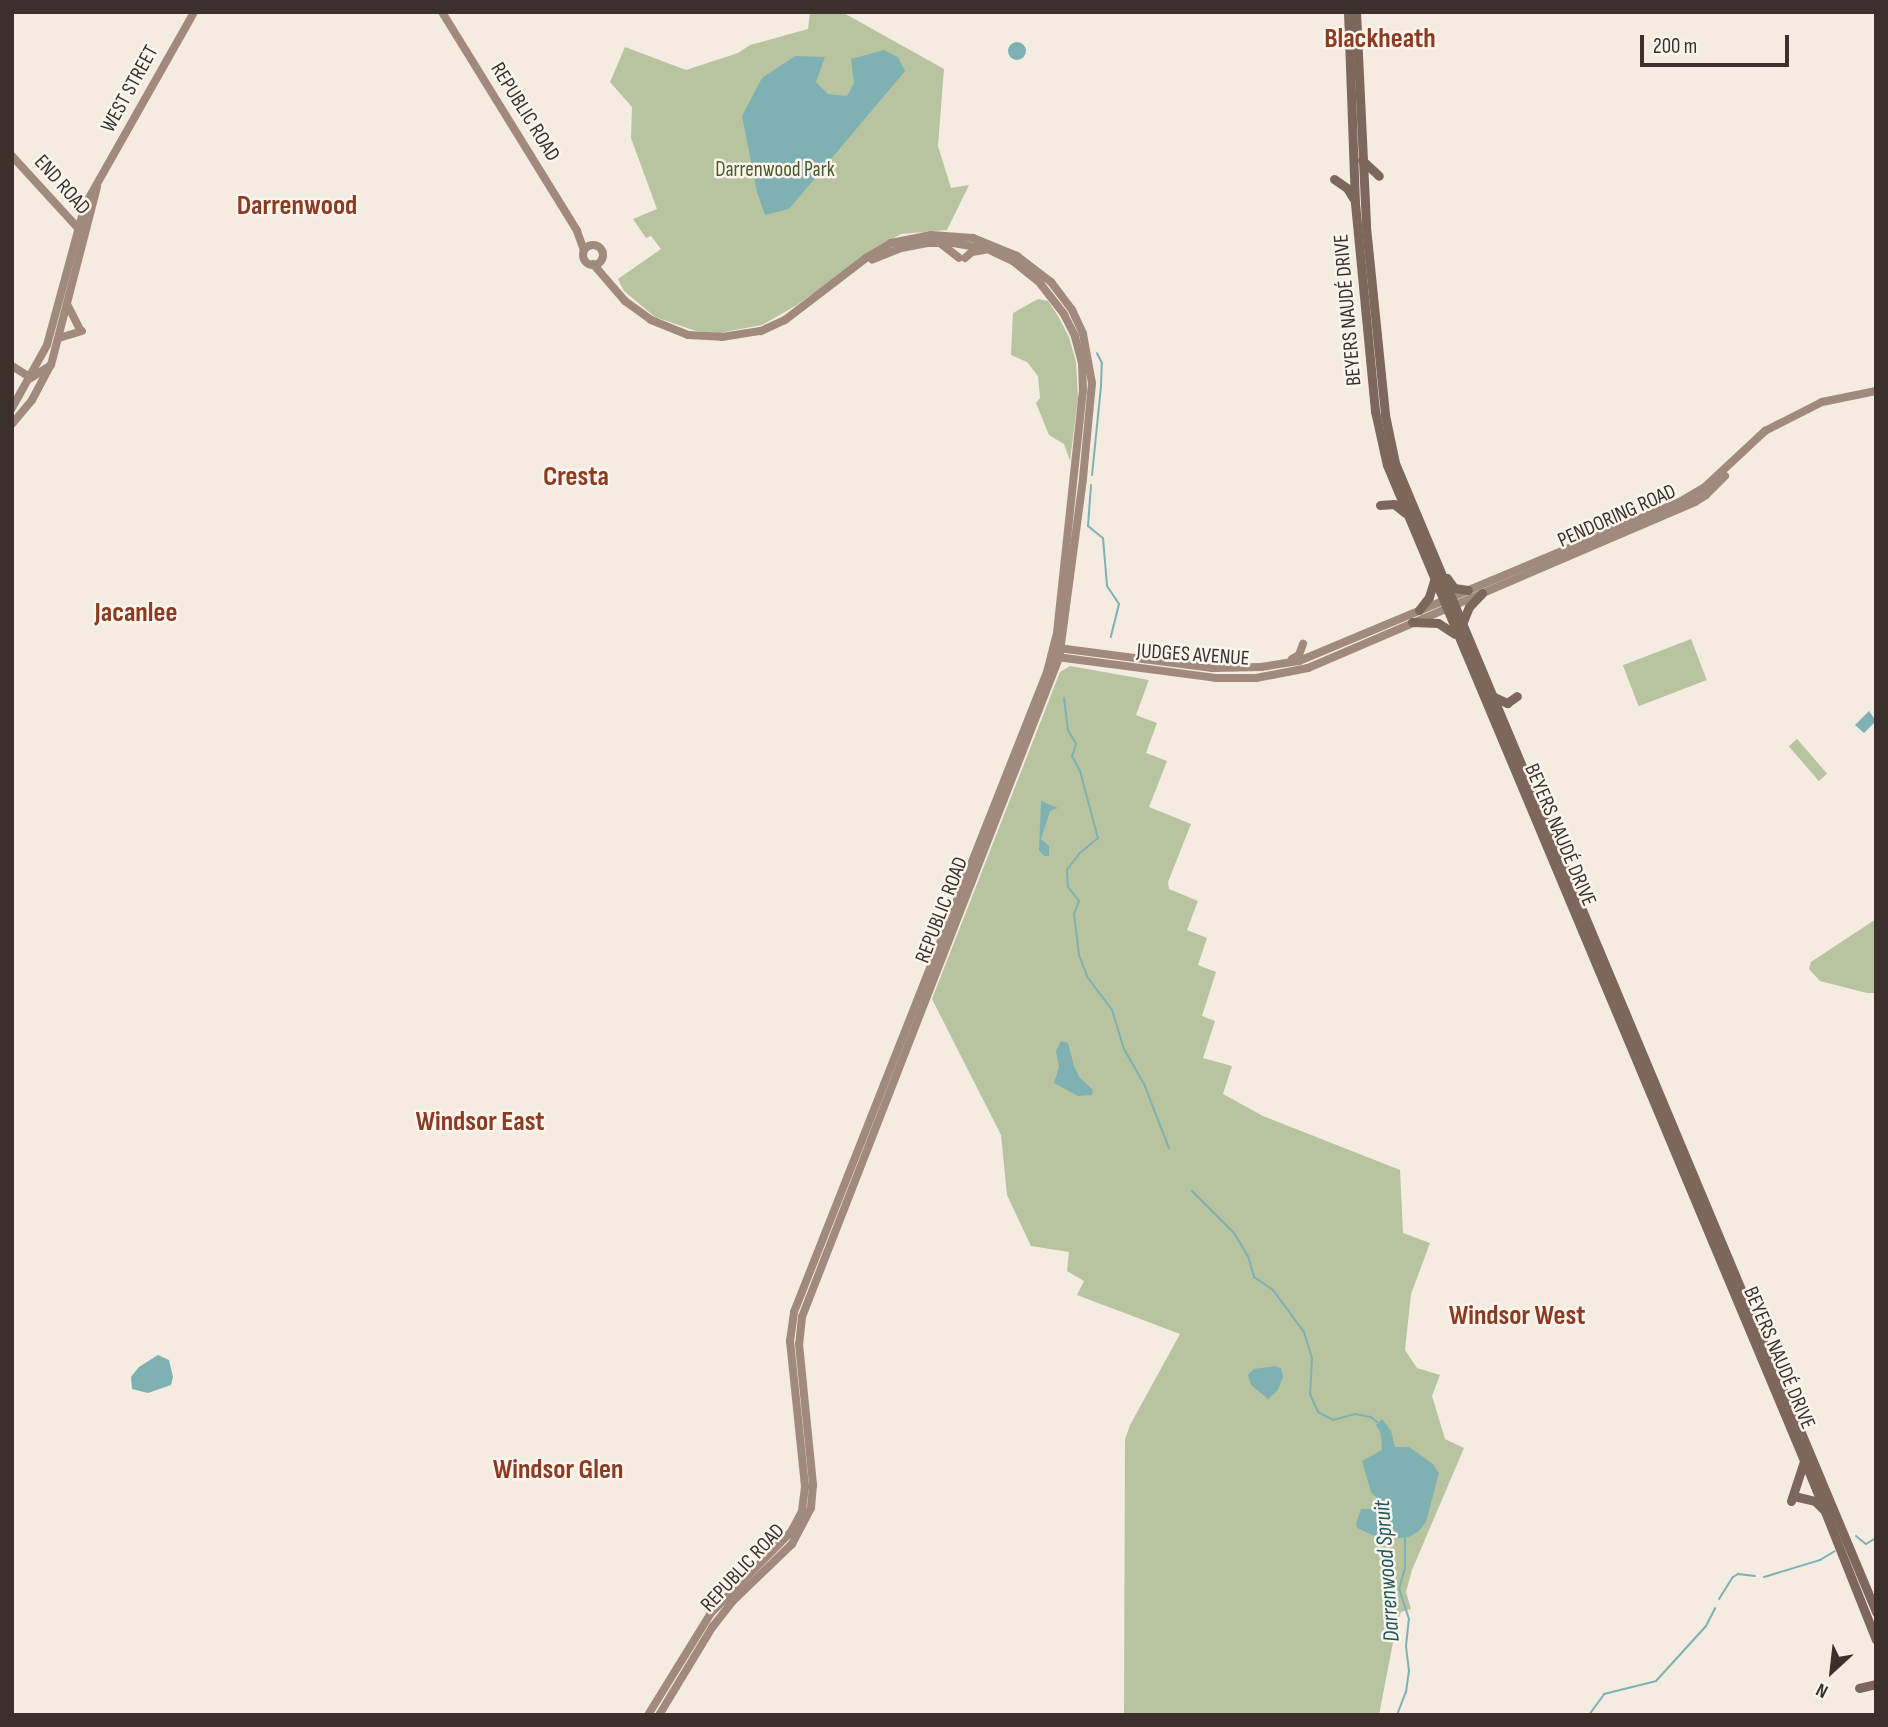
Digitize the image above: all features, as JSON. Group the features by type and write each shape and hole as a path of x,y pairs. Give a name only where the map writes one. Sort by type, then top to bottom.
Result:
{"main road":[{"name":"WEST STREET","path":"12,408 31,378 50,336 77,226 97,184 194,12"},
{"name":"REPUBLIC ROAD","path":"442,12 577,231 584,250 584,259 597,262 625,301 651,320 688,335 722,337 746,334 775,325 880,249 907,238 943,235 973,238 1006,250 1036,268 1051,282 1072,310 1089,358 1092,394 1056,652 802,1317 799,1344 813,1485 811,1508 792,1544 713,1626 659,1715"},
{"name":"BEYERS NAUDÉ DRIVE","path":"1348,12 1357,162 1385,415 1395,463 1437,566 1458,638 1804,1461 1876,1640"},
{"name":"BEYERS NAUDÉ DRIVE","path":"1356,12 1355,203 1375,411 1385,456 1434,580 1462,624 1876,1612"},
{"name":"END ROAD","path":"12,156 77,226 84,239"},
{"path":"1355,203 1349,189 1334,179 1347,173 1357,162 1379,176"},
{"name":"WEST STREET","path":"12,424 32,400 51,365 97,184"},
{"name":"REPUBLIC ROAD","path":"577,231 601,250 597,262"},
{"name":"REPUBLIC ROAD","path":"649,1715 711,1613 791,1532 802,1511 805,1486 790,1350 793,1317 1056,652 1082,404 1082,363 1075,336 1048,292 1023,268 987,249 939,243 901,248 857,267"},
{"path":"939,243 962,258 972,252 987,249"},
{"path":"584,250 593,245"},
{"path":"59,338 81,331 71,317 68,303"},
{"path":"16,369 31,378 51,365"},
{"path":"16,369 20,397"},
{"name":"PENDORING ROAD","path":"1448,603 1468,590 1683,500 1712,481 1750,442 1828,400 1876,391"},
{"name":"PENDORING ROAD","path":"1448,603 1482,593 1706,495 1749,448 1780,424"},
{"path":"1395,463 1394,472 1401,489 1399,494"},
{"path":"1380,505 1392,503 1406,514"},
{"path":"1437,566 1454,588 1468,590"},
{"path":"1419,610 1429,597 1434,580"},
{"path":"1462,624 1469,607 1482,593"},
{"name":"JUDGES AVENUE","path":"1056,652 1181,675 1256,678 1314,666 1448,603"},
{"name":"JUDGES AVENUE","path":"1056,652 1213,668 1277,666 1307,658 1419,610 1448,603"},
{"path":"1412,622 1438,622 1458,638"},
{"path":"1277,666 1299,655 1303,644"},
{"path":"1491,694 1507,703 1517,696"},
{"path":"1804,1461 1795,1499 1815,1501 1824,1510"},
{"path":"1858,1688 1876,1684"}],"green space":[{"name":"Darrenwood Park","path":"810,12 842,12 944,69 938,146 951,188 969,185 947,230 901,234 879,246 797,305 762,325 719,333 696,331 655,317 624,291 618,279 661,249 651,236 646,238 633,219 657,209 631,138 632,107 610,82 625,47 686,70 738,53 750,45 808,29"},
{"path":"1038,299 1048,301 1058,316 1069,337 1076,362 1078,398 1070,461 1064,444 1049,435 1036,403 1040,398 1038,376 1027,362 1011,355 1013,313"},
{"path":"1691,639 1707,680 1639,706 1623,665"},
{"path":"1070,666 1149,680 1136,715 1157,723 1146,753 1167,761 1149,807 1191,824 1168,882 1169,889 1198,901 1187,930 1207,938 1198,965 1216,972 1202,1016 1215,1021 1203,1058 1232,1066 1223,1094 1263,1116 1400,1170 1403,1233 1430,1243 1411,1294 1405,1350 1417,1368 1440,1375 1432,1396 1445,1439 1464,1448 1412,1570 1406,1592 1411,1609 1401,1612 1397,1622 1379,1715 1124,1715 1125,1439 1180,1334 1077,1295 1084,1281 1067,1271 1069,1252 1031,1246 1007,1195 1001,1135 932,999 1060,672"},
{"path":"1797,739 1827,774 1819,781 1789,746"},
{"path":"1876,919 1876,993 1820,981 1809,969 1811,962"}],"water":[{"path":"1017,42 1023,45 1026,51 1023,57 1017,60 1011,57 1008,51 1011,45"},
{"path":"884,50 898,57 905,71 789,209 765,215 757,192 742,116 762,78 795,56 825,57 816,82 828,94 847,96 854,83 851,59"},
{"path":"1869,711 1876,721 1864,733 1855,725"},
{"path":"1041,801 1058,808 1050,811 1041,839 1049,846 1049,856 1044,856 1039,850"},
{"path":"1061,1041 1068,1043 1074,1066 1080,1078 1093,1090 1092,1095 1078,1096 1054,1083 1059,1067 1056,1051"},
{"path":"158,1355 169,1360 173,1377 171,1385 148,1393 132,1389 131,1377 139,1367"},
{"path":"1275,1366 1281,1368 1283,1377 1278,1390 1268,1399 1251,1385 1248,1375 1254,1369"},
{"path":"1382,1419 1391,1431 1395,1447 1409,1447 1433,1464 1439,1473 1426,1522 1419,1531 1409,1537 1393,1539 1372,1535 1357,1528 1356,1524 1361,1509 1377,1509 1381,1502 1371,1492 1362,1461 1382,1450 1381,1434 1376,1425"}],"waterway":[{"name":"Darrenwood Spruit","path":"1092,475 1102,363 1097,353"},
{"name":"Darrenwood Spruit","path":"1091,485 1088,526 1103,538 1107,586 1119,604 1111,637"},
{"name":"Darrenwood Spruit","path":"1064,698 1068,730 1076,744 1072,756 1080,771 1098,838 1079,854 1067,870 1068,887 1079,901 1074,914 1079,955 1088,978 1112,1010 1124,1049 1144,1084 1169,1148"},
{"name":"Darrenwood Spruit","path":"1192,1191 1234,1233 1248,1256 1254,1277 1273,1290 1304,1332 1312,1358 1310,1394 1318,1412 1333,1420 1355,1414 1371,1417 1377,1422"},
{"name":"Darrenwood Spruit","path":"1397,1715 1406,1692 1409,1671 1406,1646 1409,1619 1399,1589 1405,1568 1405,1536"},
{"path":"1856,1536 1866,1544 1876,1538"},
{"path":"1764,1577 1820,1560 1835,1551"},
{"path":"1719,1599 1733,1577 1738,1574 1755,1576"},
{"path":"1589,1715 1604,1694 1656,1681 1706,1626 1715,1608"}],"district":[{"name":"Blackheath","path":"1380,39"},
{"name":"Darrenwood","path":"297,206"},
{"name":"Cresta","path":"576,477"},
{"name":"Jacanlee","path":"136,613"},
{"name":"Windsor East","path":"480,1122"},
{"name":"Windsor West","path":"1517,1316"},
{"name":"Windsor Glen","path":"558,1470"}]}
